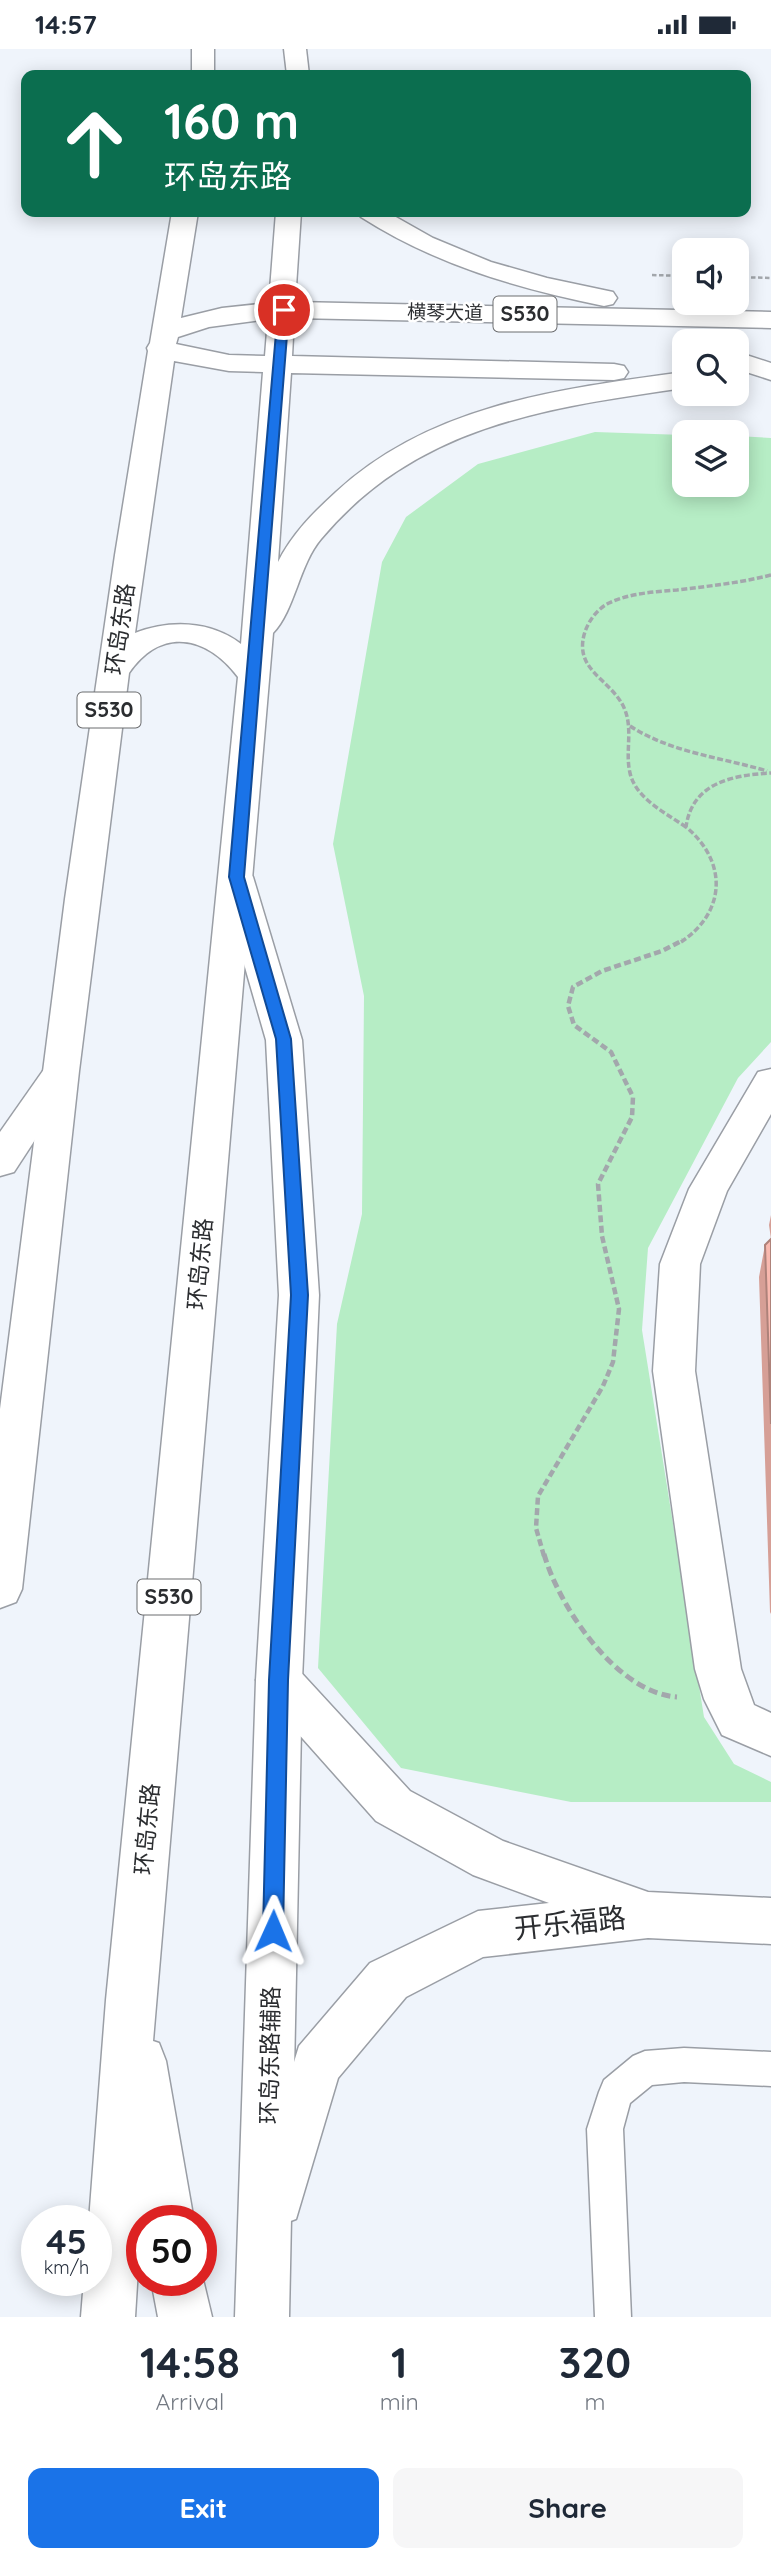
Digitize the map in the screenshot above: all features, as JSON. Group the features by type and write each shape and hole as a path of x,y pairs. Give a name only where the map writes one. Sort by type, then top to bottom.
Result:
{"main road":[{"path":"203,49 203,70"},
{"path":"295,49 297,70"},
{"name":"环岛东路","path":"0,1589 60,1074 114,671 162,340 184,217"},
{"name":"环岛东路","path":"108,2317 131,2000 254,676 284,310 289,217"},
{"path":"378,217 436,250 552,288 637,304 768,320"},
{"name":"横琴大道","path":"162,340 188,322 284,310 768,320"},
{"path":"736,329 738,325 768,320"},
{"path":"162,340 188,357 229,363 672,374"},
{"path":"749,365 771,374"},
{"path":"749,375 771,374"},
{"path":"255,643 306,540 374,471 412,446 507,410 581,395 672,382"},
{"path":"114,671 133,647 149,637 171,633 215,641 236,654 254,676"},
{"name":"环岛东路辅路","path":"236,877 284,1039 299,1295 279,1680 262,2317"},
{"path":"0,1162 60,1074"},
{"path":"770,1084 708,1189 680,1264 674,1371 718,1668 727,1699 738,1720 771,1735"},
{"name":"开乐福路","path":"279,1680 393,1806 490,1859 648,1915"},
{"path":"648,1915 771,1921"},
{"name":"开乐福路","path":"266,2239 317,2064 388,1980 478,1934 648,1915"},
{"path":"131,2000 165,2205"},
{"path":"181,2296 185,2317"}],"lane":[{"path":"613,2317 605,2129 616,2092 645,2068 684,2065 771,2069"}],"path":[{"path":"652,275 672,276"},
{"path":"749,277 771,278"},
{"path":"727,1699 663,1696 637,1683 601,1652 571,1615 546,1562 536,1528 538,1496 583,1422 613,1362 619,1309 602,1236 598,1184 632,1117 633,1097 611,1052 574,1025 568,1006 573,987 604,970 662,951 696,933 712,915 716,894 715,863 701,838 644,798 630,774 631,726 624,707 610,685 592,670 583,657 581,638 592,619 607,604 632,595 743,582 771,575"},
{"path":"631,726 659,744 678,751 742,762 771,773"},
{"path":"686,827 690,806 705,792 739,775 771,773"}],"green space":[{"path":"595,432 672,435 672,497 749,497 749,437 771,438 771,1042 738,1078 648,1248 642,1330 704,1717 734,1764 771,1782 771,1802 571,1802 401,1768 318,1668 337,1324 362,1214 364,996 333,844 382,562 406,517 478,464"}],"building":[{"path":"771,1239 771,1424 765,1245"}],"route":[{"path":"273,1931 279,1680 299,1295 284,1039 236,877 254,676 269,458 284,310"}]}
